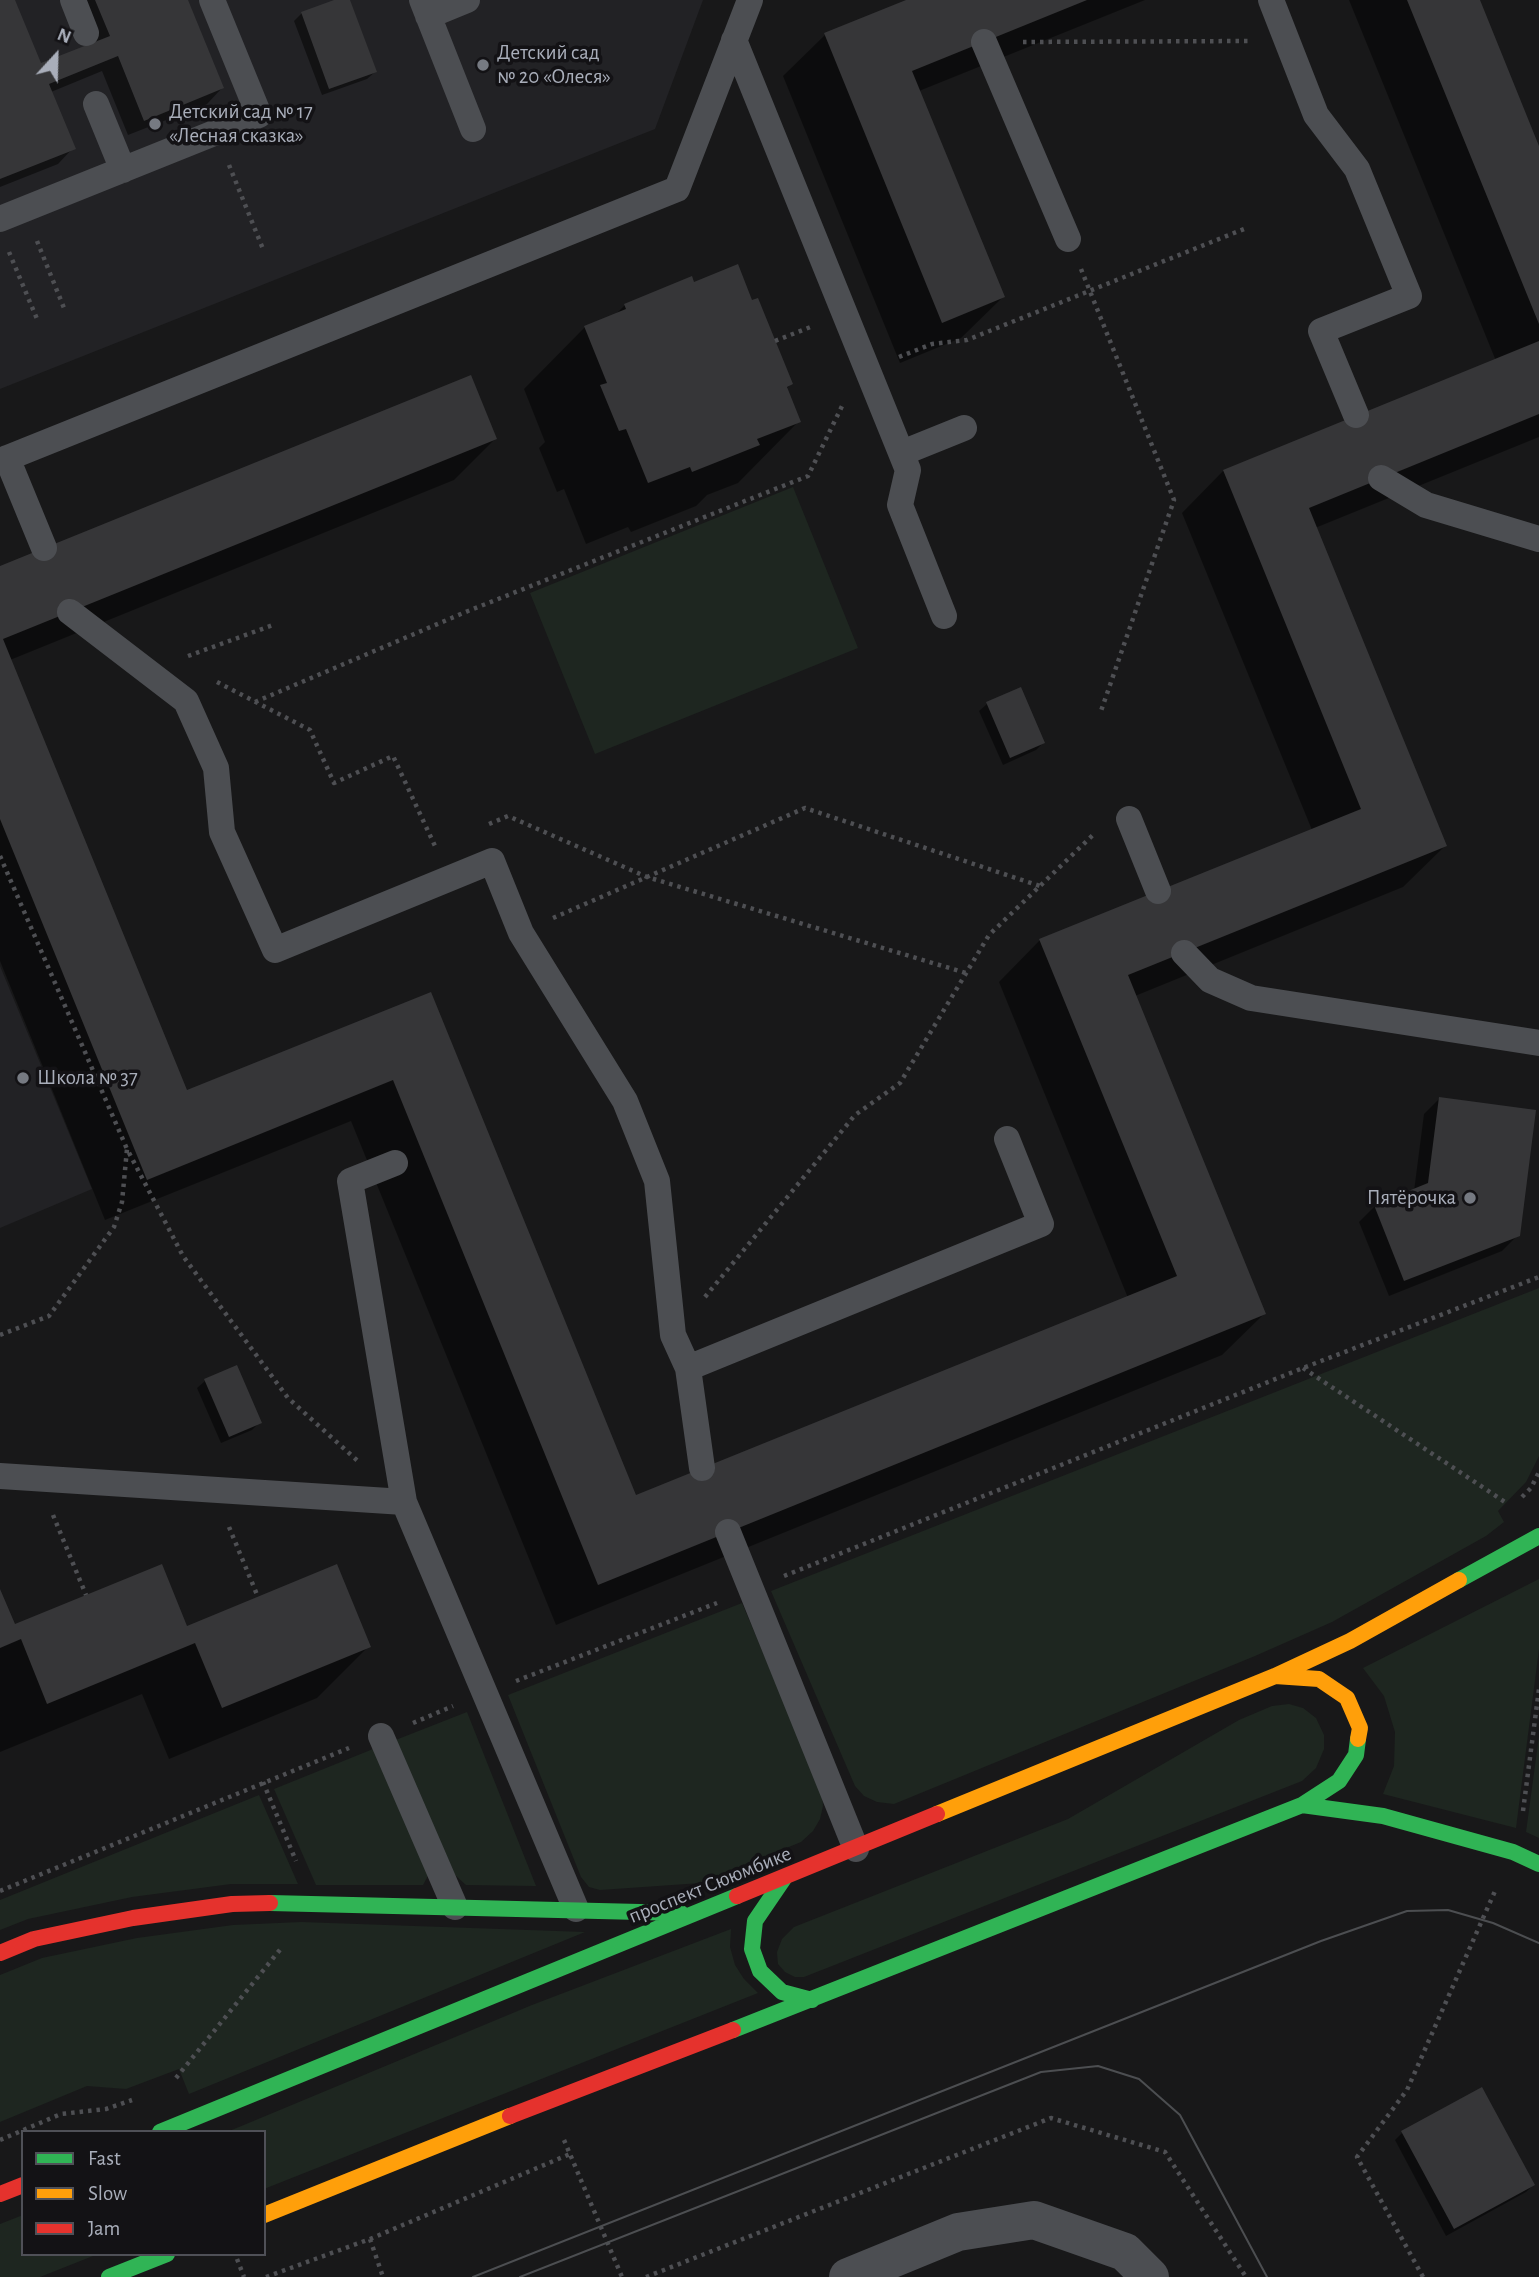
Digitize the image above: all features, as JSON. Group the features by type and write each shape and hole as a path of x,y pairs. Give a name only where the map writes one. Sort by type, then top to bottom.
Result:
{"main road":[{"name":"проспект Сююмбике","path":"165,2130 1275,1676 1350,1641 1537,1536"},
{"path":"266,2214 466,2133 812,2000 1303,1805 1339,1781 1356,1755 1360,1728 1347,1698 1319,1679 1275,1676"},
{"path":"1303,1805 1383,1816 1513,1852 1539,1864"},
{"path":"785,1877 755,1921 752,1949 760,1971 782,1992 812,2000"},
{"path":"0,1953 34,1939 132,1918 232,1904 304,1903 694,1913"},
{"path":"0,2194 21,2186"},
{"path":"109,2277 162,2256"}],"street":[{"path":"848,2277 958,2232 1034,2220 1125,2252 1150,2277"}],"lane":[{"path":"73,0 86,33"},
{"path":"10,223 123,170 259,115 212,0"},
{"path":"467,0 425,8 473,129"},
{"path":"44,548 4,459 677,189 750,0"},
{"path":"1271,0 1317,115 1357,169 1409,296 1321,331 1356,415"},
{"path":"734,40 902,453 908,470 900,505 944,616"},
{"path":"984,42 1068,239"},
{"path":"96,104 123,170"},
{"path":"902,453 964,428"},
{"path":"1381,478 1426,505 1539,539"},
{"path":"70,612 186,701 216,768 222,832 275,950 492,861 521,933 625,1101 657,1181 673,1335 688,1368 702,1468"},
{"path":"1129,819 1158,891"},
{"path":"1184,953 1210,980 1251,998 1539,1043"},
{"path":"688,1368 1041,1224 1007,1139"},
{"path":"395,1163 349,1181 404,1502 576,1909"},
{"path":"0,1476 404,1502"},
{"path":"728,1532 856,1849"},
{"path":"381,1736 455,1907"}],"path":[{"path":"984,42 1287,41"},
{"path":"216,132 263,249"},
{"path":"10,223 64,308"},
{"path":"10,223 37,319"},
{"path":"255,702 468,611 808,477 858,373 932,344 967,340 1244,229"},
{"path":"1068,239 1174,500 1101,711"},
{"path":"147,671 273,625"},
{"path":"209,678 310,730 334,783 393,757 436,849 448,843"},
{"path":"521,933 804,808 1040,886"},
{"path":"484,827 508,816 647,877 966,973"},
{"path":"673,1335 855,1115 900,1083 989,935 1094,833"},
{"path":"0,856 127,1149 183,1256 288,1398 404,1502"},
{"path":"0,1335 49,1316 114,1227 122,1202 127,1149"},
{"path":"1303,1368 1512,1507"},
{"path":"1520,1498 1531,1488 1539,1472"},
{"path":"38,1479 86,1595"},
{"path":"214,1489 258,1597"},
{"path":"1521,1821 1539,1689"},
{"path":"262,1782 301,1872"},
{"path":"1423,2277 1357,2157 1407,2090 1496,1888"},
{"path":"170,2086 285,1942"},
{"path":"24,2130 61,2115 106,2109 140,2097"},
{"path":"560,2130 622,2277"},
{"path":"0,2140 21,2131"},
{"path":"266,2277 370,2239 570,2154"},
{"path":"370,2239 383,2277"},
{"path":"237,2259 244,2277"}],"shaded area":[{"path":"0,0 703,0 655,129 0,389"},
{"path":"793,487 858,648 595,754 530,593"},
{"name":"Школа № 37","path":"0,966 92,1189 0,1228"},
{"path":"1539,1288 1539,1456 1526,1482 1498,1511 1504,1522 1486,1536 1332,1622 894,1804 877,1802 864,1796 855,1786 771,1591"},
{"path":"1539,1579 1539,1649 1516,1828 1383,1794 1394,1766 1395,1732 1384,1696 1363,1668"},
{"path":"742,1603 822,1792 820,1819 813,1831 801,1842 701,1883 600,1890 589,1887 581,1877 508,1695"},
{"path":"1289,1704 1303,1708 1316,1718 1324,1735 1324,1749 1316,1768 1302,1781 804,1977 795,1977 785,1972 778,1964 777,1952 782,1939 794,1927 1068,1819 1239,1720 1272,1706"},
{"path":"467,1712 536,1886 466,1885 445,1866 393,1741"},
{"path":"1539,1736 1539,1838 1526,1832"},
{"path":"378,1747 430,1872 423,1885 316,1885 274,1789"},
{"path":"259,1795 298,1884 231,1884 132,1897 28,1919 0,1930 0,1900"},
{"path":"301,1922 585,1932 189,2094 179,2069 126,2089 87,2086 0,2122 0,1975 42,1958 137,1938 233,1925"},
{"path":"731,1929 730,1947 735,1965 758,1993 266,2188 266,2130 232,2130 532,2005"},
{"path":"21,2216 21,2256 93,2256 40,2277 0,2277 0,2224"}],"building":[{"path":"0,0 15,0 41,63 110,36 95,0 188,0 224,88 144,121 118,56 49,84 76,149 0,179"},
{"path":"334,0 350,0 377,72 329,89 301,12"},
{"path":"906,0 1087,0 912,71 1005,297 942,323 824,33"},
{"path":"1407,0 1480,0 1539,146 1539,324"},
{"path":"738,264 752,300 758,298 793,384 787,387 801,422 757,439 760,445 692,472 690,467 648,483 626,429 619,431 600,385 607,383 584,326 626,309 624,304 692,276 694,282"},
{"path":"1539,341 1539,414 1309,508 1447,846 1128,975 1266,1314 598,1585 393,1080 147,1180 0,819 0,566 471,375 497,439 3,639 187,1090 431,992 636,1495 1177,1276 1039,939 1361,809 1223,470"},
{"path":"1021,687 1045,743 1010,758 986,702"},
{"path":"1439,1097 1536,1110 1520,1236 1404,1281 1374,1205 1428,1183"},
{"path":"237,1365 262,1423 229,1437 204,1379"},
{"path":"162,1564 187,1626 337,1564 371,1647 222,1708 195,1643 47,1704 21,1639 0,1648 0,1589 15,1624"},
{"path":"1482,2087 1535,2185 1454,2229 1401,2131"}],"tram line":[{"path":"473,2277 1321,1941 1407,1911 1448,1910 1493,1923 1539,1943"},
{"path":"520,2277 1041,2072 1098,2066 1139,2079 1180,2115 1267,2277"}],"traffic: fast":[{"path":"1459,1580 1539,1536"},
{"path":"733,2030 1302,1805 1339,1781 1356,1755 1358,1739"},
{"path":"1302,1805 1383,1816 1513,1852 1539,1864"},
{"path":"785,1877 755,1921 752,1949 760,1971 782,1992 812,2000"},
{"path":"165,2130 737,1896"},
{"path":"270,1903 681,1913"},
{"path":"109,2277 162,2256"}],"traffic: slow":[{"path":"937,1814 1275,1676 1350,1641 1459,1580"},
{"path":"1275,1676 1319,1679 1347,1698 1360,1728 1358,1739"},
{"path":"266,2214 510,2116"}],"traffic: jam":[{"path":"737,1896 937,1814"},
{"path":"0,1953 34,1939 133,1918 232,1904 270,1903"},
{"path":"510,2116 733,2030"},
{"path":"0,2194 21,2186"}],"place":[{"name":"Детский сад № 20 «Олеся»","path":"483,65"},
{"name":"Детский сад № 17 «Лесная сказка»","path":"155,124"},
{"name":"Школа № 37","path":"23,1078"},
{"name":"Пятёрочка","path":"1470,1198"}]}
